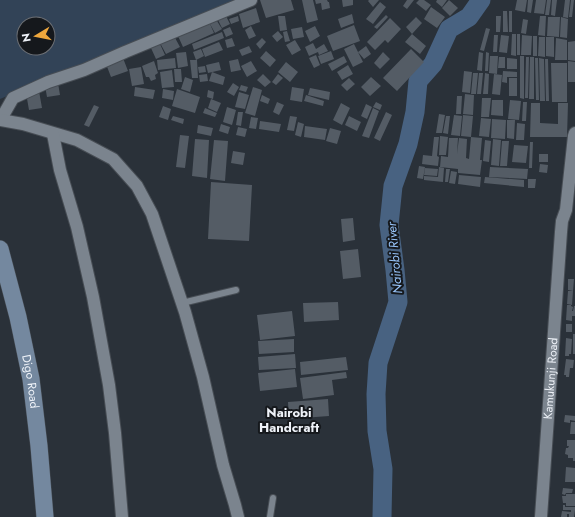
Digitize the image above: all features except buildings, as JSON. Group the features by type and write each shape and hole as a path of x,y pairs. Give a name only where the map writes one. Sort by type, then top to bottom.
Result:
{"main road":[{"name":"Digo Road","path":"0,249 18,317 31,378 39,446 44,517"}],"street":[{"path":"238,517 223,465 203,377 182,303 152,214 137,186 113,159 77,140 23,124 0,120 13,98 48,82 84,70 251,0"},
{"name":"Kamukunji Road","path":"541,517 561,239 560,232 562,221 571,210 575,133"},
{"path":"53,134 60,170 77,227 93,297 108,377 115,433 122,517"}],"lane":[{"path":"182,303 236,290"},
{"path":"270,517 273,498"}],"shaded area":[{"path":"0,0 240,0 0,99"}],"waterway":[{"name":"Nairobi River","path":"382,517 383,469 377,431 376,394 378,363 398,302 389,225 393,186 408,144 415,112 418,81 433,64 449,29 469,17 481,0"}],"district":[{"name":"Nairobi Handcraft","path":"289,420"}]}
